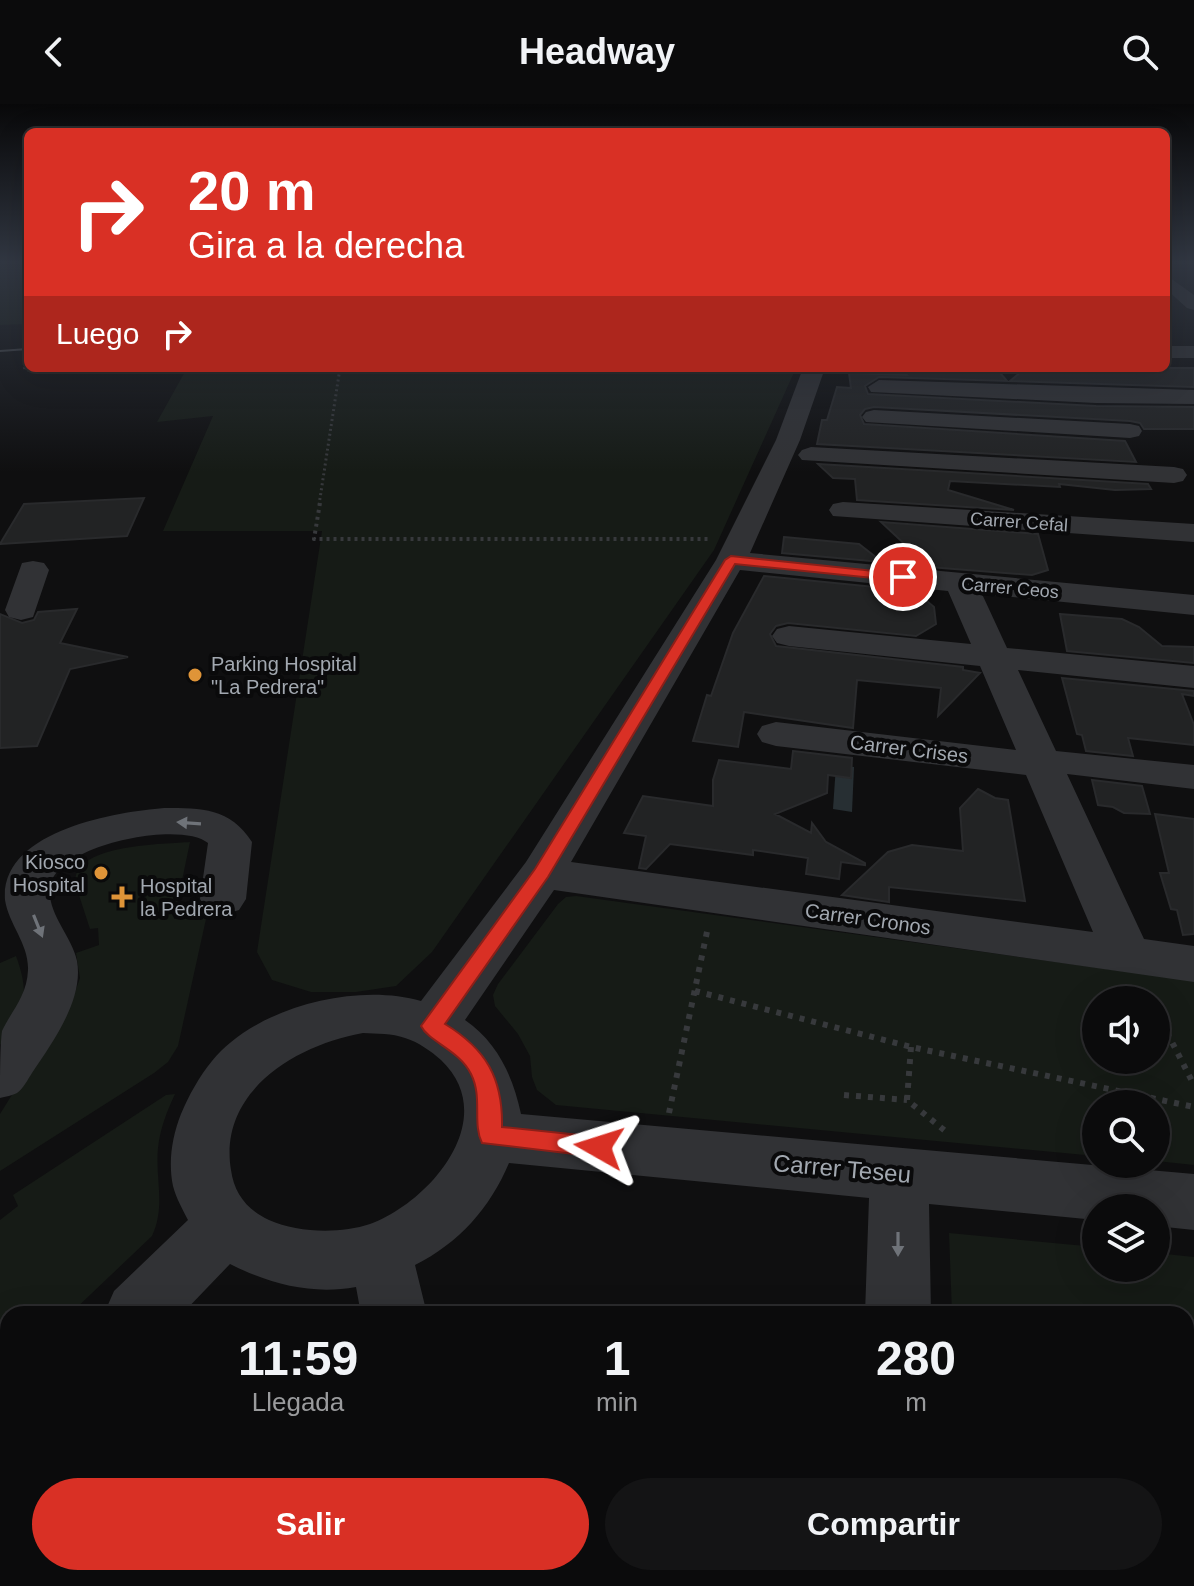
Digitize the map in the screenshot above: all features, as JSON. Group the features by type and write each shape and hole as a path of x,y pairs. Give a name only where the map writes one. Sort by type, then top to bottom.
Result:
{"street":[{"path":"1170,352 1194,352"},
{"path":"432,1026 542,873 737,550 788,440 813,372"},
{"path":"1070,372 1194,494"},
{"path":"879,387 1194,397"},
{"path":"874,417 1130,431"},
{"path":"811,455 1174,475"},
{"name":"Carrer Cefal","path":"843,510 1194,533"},
{"name":"Carrer Ceos","path":"737,550 961,583 1194,605"},
{"path":"21,610 33,570"},
{"path":"961,583 1127,955"},
{"path":"789,636 1194,677"},
{"name":"Carrer Crises","path":"776,734 1042,765 1065,762 1194,777"},
{"path":"0,1076 50,995 53,965 26,894 29,877 55,850 97,833 133,826 184,822 204,824 220,830 230,842 223,899"},
{"name":"Carrer Cronos","path":"542,873 1194,964"},
{"path":"363,1013 399,1016 432,1026 460,1044 481,1070 491,1101 490,1136 478,1171 454,1203 421,1231 380,1251 336,1260 293,1259 255,1247 225,1226 204,1193 197,1157 205,1119 225,1084 254,1055 289,1032 363,1013"},
{"name":"Carrer Teseu","path":"490,1136 1194,1202"},
{"path":"898,1306 899,1175"},
{"path":"145,1306 225,1226"},
{"path":"380,1251 392,1306"}],"path":[{"path":"339,372 314,539 737,550"},
{"path":"662,1153 713,897"},
{"path":"695,991 911,1047 1194,1107"},
{"path":"1170,1038 1194,1085"},
{"path":"907,1100 911,1047"},
{"path":"844,1095 907,1100 963,1145 970,1181"}],"shaded area":[{"path":"185,372 794,372 714,550 432,952 396,986 356,992 311,992 272,980 257,952 322,531 163,531 213,416 157,422"},
{"path":"836,765 854,767 852,812 833,809"},
{"path":"190,842 174,919 208,910 178,1046 168,1062 154,1073 0,1171 0,1114 74,995 80,978 76,953 99,945 98,928 90,929 76,886 77,872 86,862 120,849"},
{"path":"576,896 1194,981 1194,1165 1170,1162 1170,1090 1082,1090 1082,1155 556,1105 537,1090 530,1056 518,1034 495,1006 493,995 566,897"},
{"path":"16,956 23,982 23,1003 0,1045 0,963"},
{"path":"175,1094 159,1141 159,1203 152,1236 78,1306 0,1306 0,1220 18,1206 13,1195 166,1095"},
{"path":"949,1233 1082,1246 1082,1282 1170,1282 1170,1254 1194,1257 1194,1306 952,1306"}],"building":[{"path":"1170,368 1194,368 1194,387 1010,381 1021,372 1170,372"},
{"path":"905,372 999,372 1007,381 879,377 865,386 868,394 1096,406 1194,407 1194,429 1144,429 1140,423 1130,421 874,407 865,409 860,415 864,424 1125,441 1136,462 817,444 822,420 827,420 837,387 851,388 849,373 907,375"},
{"path":"818,464 1148,484 1151,489 1115,490 1059,484 1060,487 950,481 948,490 1014,510 857,500 855,479 833,478"},
{"path":"144,498 127,536 0,544 24,504"},
{"path":"881,522 1038,534 1048,570 1032,575 929,567"},
{"path":"784,537 859,544 882,562 782,553"},
{"path":"764,576 915,591 934,607 936,624 916,636 788,623 776,626 770,634 776,646 963,667 963,670 980,673 938,716 941,688 857,680 853,728 744,712 738,747 693,741 707,695 711,696 733,633"},
{"path":"77,609 60,643 128,657 70,669 37,746 0,748 0,614 22,623 34,620 38,612"},
{"path":"1060,614 1122,619 1139,627 1162,646 1194,647 1194,663 1067,651"},
{"path":"1062,678 1194,691 1194,696 1182,694 1194,725 1194,745 1128,738 1133,756 1086,751 1082,735 1077,734"},
{"path":"793,751 852,758 851,778 828,775 827,793 775,814 811,833 812,823 826,842 865,865 841,862 839,879 806,874 808,858 753,850 753,855 670,844 646,869 639,868 646,836 624,833 643,796 713,806 713,780 719,760 791,769"},
{"path":"1092,780 1142,786 1150,814 1124,813 1113,807 1098,805"},
{"path":"978,789 995,798 1008,800 1025,901 889,887 889,902 842,895 888,852 912,845 963,851 960,808"},
{"path":"1155,814 1194,819 1194,934 1183,935 1177,910 1171,909 1160,873 1169,873"}],"tram line":[{"path":"0,351 24,349"}],"place":[{"name":"Parking Hospital \"La Pedrera\"","path":"195,675"},
{"name":"Kiosco Hospital","path":"101,873"},
{"name":"Hospital la Pedrera","path":"122,897"}],"route":[{"path":"599,1147 490,1136 491,1101 481,1070 460,1044 432,1026 542,873 731,560 903,577"}]}
